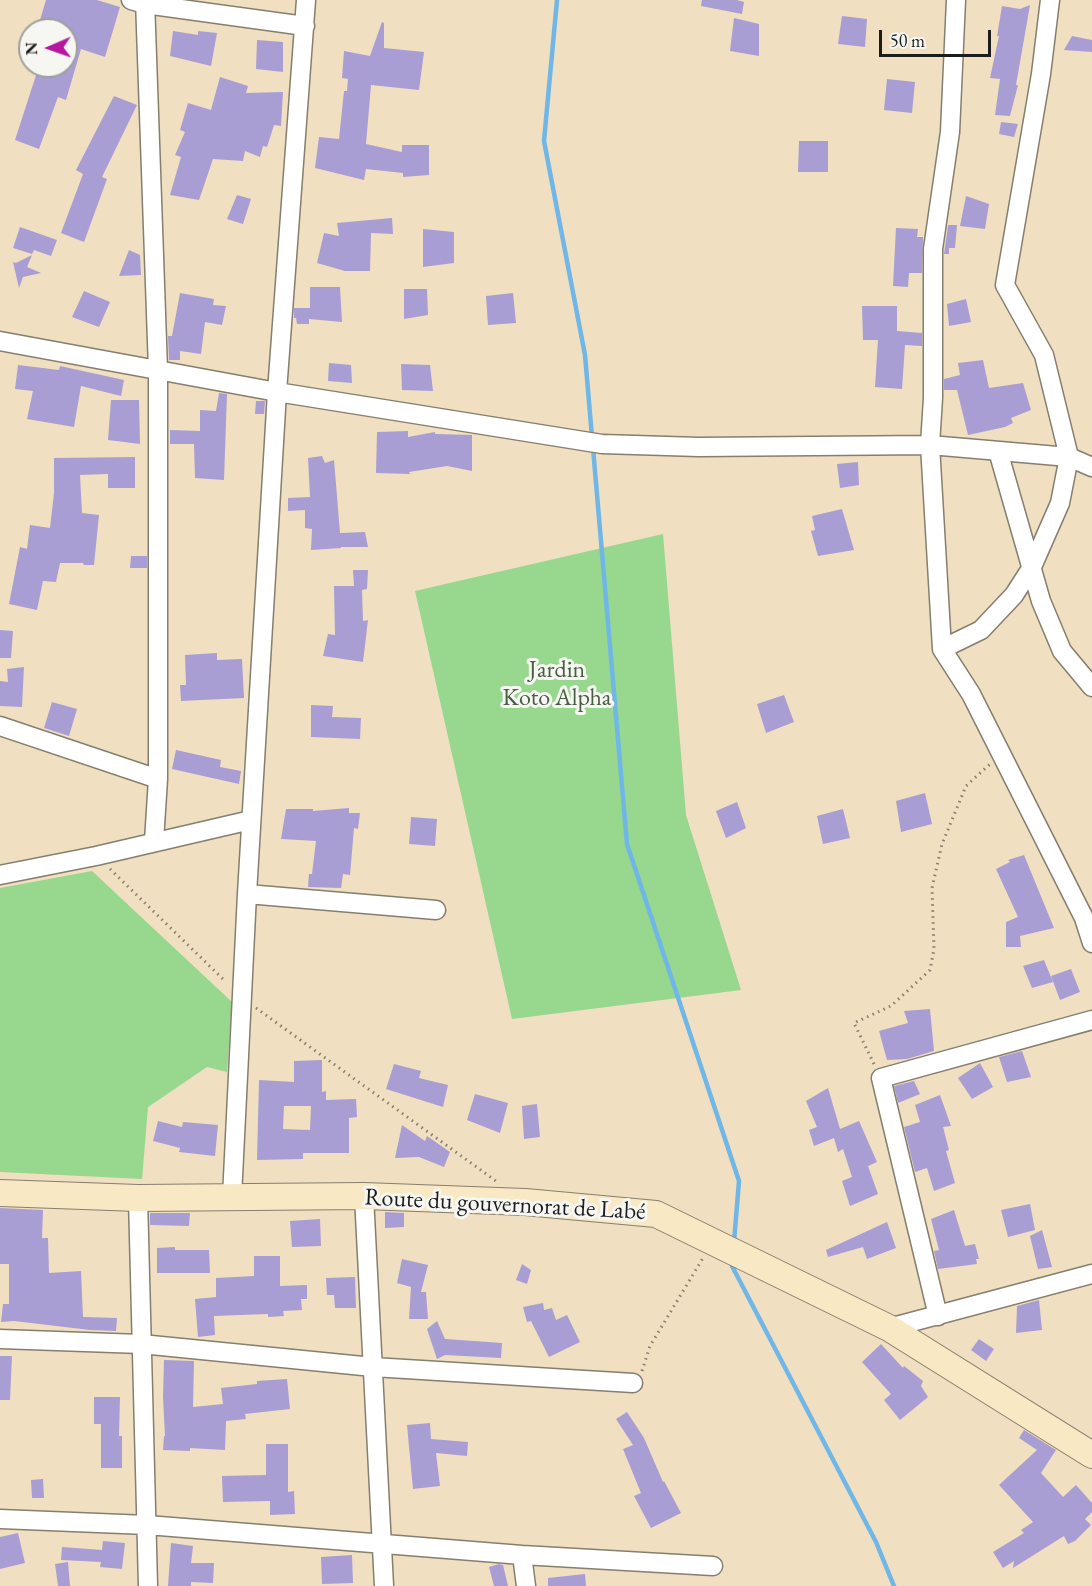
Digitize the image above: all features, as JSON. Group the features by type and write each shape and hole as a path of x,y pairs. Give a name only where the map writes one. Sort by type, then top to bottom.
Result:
{"street":[{"path":"232,1197 251,820 277,392 306,0"},
{"path":"956,0 950,132 933,249 933,398 930,445 942,650 971,694 1084,918 1092,943"},
{"path":"942,650 981,630 1014,595 1032,567 1060,503 1069,457 1044,355 1005,285 1041,74 1050,0"},
{"path":"154,841 158,779 158,370 141,1 305,26"},
{"path":"0,341 277,392 602,444 699,447 930,445 1069,457 1092,467"},
{"path":"998,451 1041,601 1062,651 1092,687"},
{"path":"0,726 158,779"},
{"path":"0,875 96,856 251,820"},
{"path":"247,894 436,910"},
{"path":"938,1316 881,1078 1092,1020"},
{"name":"Route du gouvernorat de Labé","path":"0,1193 138,1198 364,1196 525,1202 656,1214 890,1328 1092,1455"},
{"path":"364,1196 384,1586"},
{"path":"138,1198 147,1586"},
{"path":"890,1328 1092,1274"},
{"path":"0,1339 141,1344 373,1367 633,1383"},
{"path":"0,1518 147,1525 522,1555 713,1566"},
{"path":"522,1555 526,1586"}],"path":[{"path":"881,1078 854,1023 891,1006 930,970 934,949 932,888 942,844 966,786 1001,755"},
{"path":"96,856 242,997 497,1181"},
{"path":"633,1383 640,1377 650,1346 713,1241"}],"green space":[{"name":"Jardin Koto Alpha","path":"663,534 686,815 741,990 512,1019 415,591"},
{"path":"92,871 232,1002 227,1072 207,1067 148,1107 142,1179 0,1172 0,888"}],"building":[{"path":"46,0 97,0 120,7 105,57 81,49 78,59 78,18 41,18"},
{"path":"702,0 744,2 742,14 701,6"},
{"path":"1030,5 1016,85 1018,85 1010,116 995,115 1000,79 990,78 999,36 997,36 1002,6 1020,9"},
{"path":"842,16 867,19 865,47 838,44"},
{"path":"734,18 759,24 759,56 730,51"},
{"path":"382,22 384,23 384,48 424,52 419,90 371,85 366,144 402,152 402,145 429,145 429,175 403,177 403,173 366,169 364,180 315,168 319,137 339,139 344,91 347,91 348,79 342,78 344,51 370,56"},
{"path":"173,31 198,35 198,31 217,33 211,66 170,56"},
{"path":"1072,36 1092,40 1092,52 1064,50"},
{"path":"257,40 283,42 283,72 256,69"},
{"path":"220,77 248,86 246,93 283,92 281,126 274,125 267,147 263,146 260,157 245,151 243,161 213,159 199,200 170,195 181,157 175,155 185,132 180,130 188,103 211,110"},
{"path":"35,78 72,78 66,100 58,97 39,149 15,140"},
{"path":"887,79 915,82 912,113 884,110"},
{"path":"114,96 137,105 102,177 107,179 84,242 61,233 83,174 76,170"},
{"path":"1001,122 1018,124 1014,137 999,134"},
{"path":"799,141 828,141 828,172 798,172"},
{"path":"237,195 251,199 243,224 227,219"},
{"path":"966,196 989,204 985,229 960,226"},
{"path":"392,218 393,234 371,233 370,271 345,271 317,263 324,233 339,236 337,223"},
{"path":"948,225 957,225 955,248 949,248 949,254 944,254"},
{"path":"20,227 57,240 51,256 34,250 32,254 13,248"},
{"path":"896,228 918,229 917,237 923,237 922,273 909,273 908,287 893,286"},
{"path":"423,229 454,232 454,263 423,267"},
{"path":"129,250 140,255 141,275 119,276"},
{"path":"32,255 27,267 41,273 23,277 19,288 13,262 16,263"},
{"path":"310,287 340,287 342,322 309,319 309,324 297,324 294,318 294,308 310,308"},
{"path":"404,289 427,289 428,315 404,319"},
{"path":"84,291 110,302 99,327 72,317"},
{"path":"180,293 214,299 213,305 226,306 222,325 205,322 201,354 180,351 180,360 169,360 168,336 172,336"},
{"path":"513,293 516,323 488,325 486,296"},
{"path":"966,299 971,322 949,326 947,304"},
{"path":"862,306 897,306 897,331 922,333 922,346 905,345 902,389 875,387 878,340 863,340"},
{"path":"983,360 989,388 1023,383 1031,410 1011,418 1013,423 1005,427 968,435 957,390 944,390 944,379 960,375 958,363"},
{"path":"329,363 351,365 352,383 328,381"},
{"path":"401,364 430,365 433,391 402,390"},
{"path":"18,365 59,370 60,366 124,380 121,396 81,386 74,427 27,419 33,391 15,389"},
{"path":"219,393 227,394 224,480 195,478 194,444 170,444 170,430 200,431 200,410 216,411"},
{"path":"111,400 139,400 140,444 108,440"},
{"path":"256,401 265,401 264,414 255,414"},
{"path":"408,431 408,437 435,432 435,434 472,435 472,471 447,466 409,472 410,474 376,473 377,432"},
{"path":"322,456 325,463 334,460 340,533 365,532 368,547 311,550 312,529 305,528 305,510 288,511 288,498 310,497 308,458"},
{"path":"135,457 135,488 108,488 108,474 80,475 82,513 99,515 94,565 60,563 56,582 43,581 37,610 9,604 20,547 27,549 30,525 50,528 54,493 54,458"},
{"path":"858,462 859,485 840,488 837,464"},
{"path":"842,509 854,550 818,556 811,531 815,530 812,516"},
{"path":"131,556 147,556 147,568 130,568"},
{"path":"353,570 368,570 367,589 362,590 363,621 368,620 363,662 323,656 328,634 335,635 334,586 354,586"},
{"path":"0,630 13,631 11,658 0,658"},
{"path":"217,653 217,660 242,659 244,698 181,701 180,685 186,685 185,655"},
{"path":"24,667 22,707 0,706 0,681 8,682 7,669"},
{"path":"784,695 794,722 766,733 757,704"},
{"path":"52,702 77,709 69,736 44,728"},
{"path":"311,705 333,706 332,717 361,718 360,739 311,737"},
{"path":"176,750 221,760 220,767 241,771 239,784 172,769"},
{"path":"925,793 932,824 901,832 896,801"},
{"path":"737,802 746,828 726,838 716,811"},
{"path":"349,808 349,813 360,813 358,829 354,828 350,875 343,874 341,888 308,887 316,841 281,839 286,809 313,809 313,811"},
{"path":"843,809 850,838 823,844 817,816"},
{"path":"411,817 437,819 435,846 409,844"},
{"path":"1024,855 1054,928 1020,936 1021,947 1006,947 1006,922 1018,917 996,869 1010,862 1008,860"},
{"path":"1044,960 1053,982 1032,988 1023,966"},
{"path":"1071,969 1080,992 1060,1000 1051,976"},
{"path":"930,1009 934,1051 907,1059 887,1060 879,1031 908,1023 904,1011"},
{"path":"1022,1051 1031,1077 1007,1082 999,1057"},
{"path":"322,1060 322,1092 326,1091 326,1100 356,1099 357,1117 349,1118 349,1153 303,1153 303,1159 257,1160 259,1080 294,1082 294,1061","holes":["284,1106 311,1106 310,1130 283,1129"]},
{"path":"980,1063 993,1087 972,1099 958,1078"},
{"path":"394,1064 421,1071 419,1078 448,1085 443,1107 386,1089"},
{"path":"914,1081 920,1094 898,1103 894,1086"},
{"path":"828,1088 840,1129 859,1121 877,1162 868,1166 878,1194 850,1206 842,1181 852,1177 843,1149 838,1152 834,1138 814,1146 809,1130 817,1127 806,1101"},
{"path":"475,1094 508,1103 500,1133 467,1120"},
{"path":"940,1095 951,1126 943,1127 949,1150 946,1151 955,1183 934,1191 927,1168 915,1172 904,1127 920,1122 915,1105"},
{"path":"537,1104 540,1137 524,1139 522,1106"},
{"path":"158,1121 182,1127 183,1122 218,1125 215,1156 179,1152 180,1148 153,1141"},
{"path":"402,1125 425,1141 427,1136 450,1152 444,1167 419,1157 395,1158"},
{"path":"1030,1204 1035,1230 1008,1237 1001,1210"},
{"path":"0,1208 43,1210 42,1238 48,1238 49,1273 81,1271 83,1317 117,1318 116,1331 14,1321 1,1322 3,1304 9,1304 9,1264 0,1264"},
{"path":"954,1210 965,1246 975,1244 979,1259 976,1259 977,1264 938,1269 934,1251 939,1250 931,1219"},
{"path":"385,1212 404,1213 404,1227 385,1228"},
{"path":"150,1213 190,1213 189,1226 150,1225"},
{"path":"320,1219 321,1246 292,1247 290,1221"},
{"path":"887,1222 896,1248 867,1259 863,1247 828,1257 826,1250"},
{"path":"1042,1230 1052,1267 1038,1269 1030,1236"},
{"path":"175,1247 175,1250 209,1250 210,1273 157,1273 157,1248"},
{"path":"254,1256 280,1256 280,1286 307,1285 307,1299 301,1299 302,1310 283,1311 284,1316 268,1317 268,1314 214,1316 215,1335 198,1337 195,1299 216,1297 216,1278 254,1276"},
{"path":"402,1259 428,1265 421,1292 426,1292 428,1319 409,1319 411,1287 397,1283"},
{"path":"522,1264 531,1270 527,1284 516,1280"},
{"path":"355,1277 356,1308 335,1308 334,1295 327,1295 326,1278"},
{"path":"1039,1300 1042,1330 1016,1333 1017,1306"},
{"path":"543,1303 544,1310 552,1308 556,1320 567,1315 580,1342 549,1357 531,1321 527,1322 523,1307"},
{"path":"437,1321 445,1339 502,1343 501,1358 445,1355 437,1359 427,1329"},
{"path":"979,1339 994,1349 986,1361 971,1350"},
{"path":"881,1344 903,1368 904,1366 923,1381 921,1386 928,1397 900,1420 884,1400 891,1394 862,1362"},
{"path":"0,1356 12,1356 10,1400 0,1400"},
{"path":"164,1360 194,1361 193,1407 223,1404 221,1388 257,1384 257,1381 287,1379 290,1409 245,1414 246,1419 226,1421 225,1450 190,1448 190,1451 163,1450 165,1436"},
{"path":"94,1397 120,1397 119,1436 122,1436 122,1468 101,1468 101,1424 94,1424"},
{"path":"627,1412 644,1438 663,1482 681,1513 651,1528 634,1496 641,1493 623,1449 633,1445 616,1419"},
{"path":"430,1423 431,1439 468,1442 467,1456 436,1453 440,1486 413,1489 407,1425"},
{"path":"1024,1430 1056,1450 1041,1473 1063,1497 1076,1485 1092,1503 1092,1512 1085,1519 1091,1525 1075,1541 1068,1544 1064,1536 1013,1568 1014,1561 1003,1568 993,1552 1024,1533 1021,1530 1033,1522 999,1485 1037,1450 1019,1438"},
{"path":"266,1444 288,1444 288,1492 294,1491 295,1514 270,1515 270,1501 223,1502 222,1476 266,1475"},
{"path":"43,1479 44,1498 32,1498 31,1480"},
{"path":"18,1533 25,1563 0,1569 0,1537"},
{"path":"103,1541 125,1543 122,1569 100,1567 101,1562 61,1560 62,1547 102,1550"},
{"path":"171,1543 193,1546 191,1563 214,1563 213,1583 191,1582 191,1586 168,1586"},
{"path":"352,1555 353,1583 322,1584 321,1557"},
{"path":"68,1562 70,1586 58,1586 55,1564"},
{"path":"503,1565 508,1586 494,1586 489,1567"},
{"path":"585,1574 586,1586 548,1586 548,1578"}],"waterway":[{"path":"557,0 544,141 585,355 592,437"},
{"path":"593,448 627,844 739,1181 734,1242"},
{"path":"733,1259 732,1266 876,1542 894,1586"}]}
